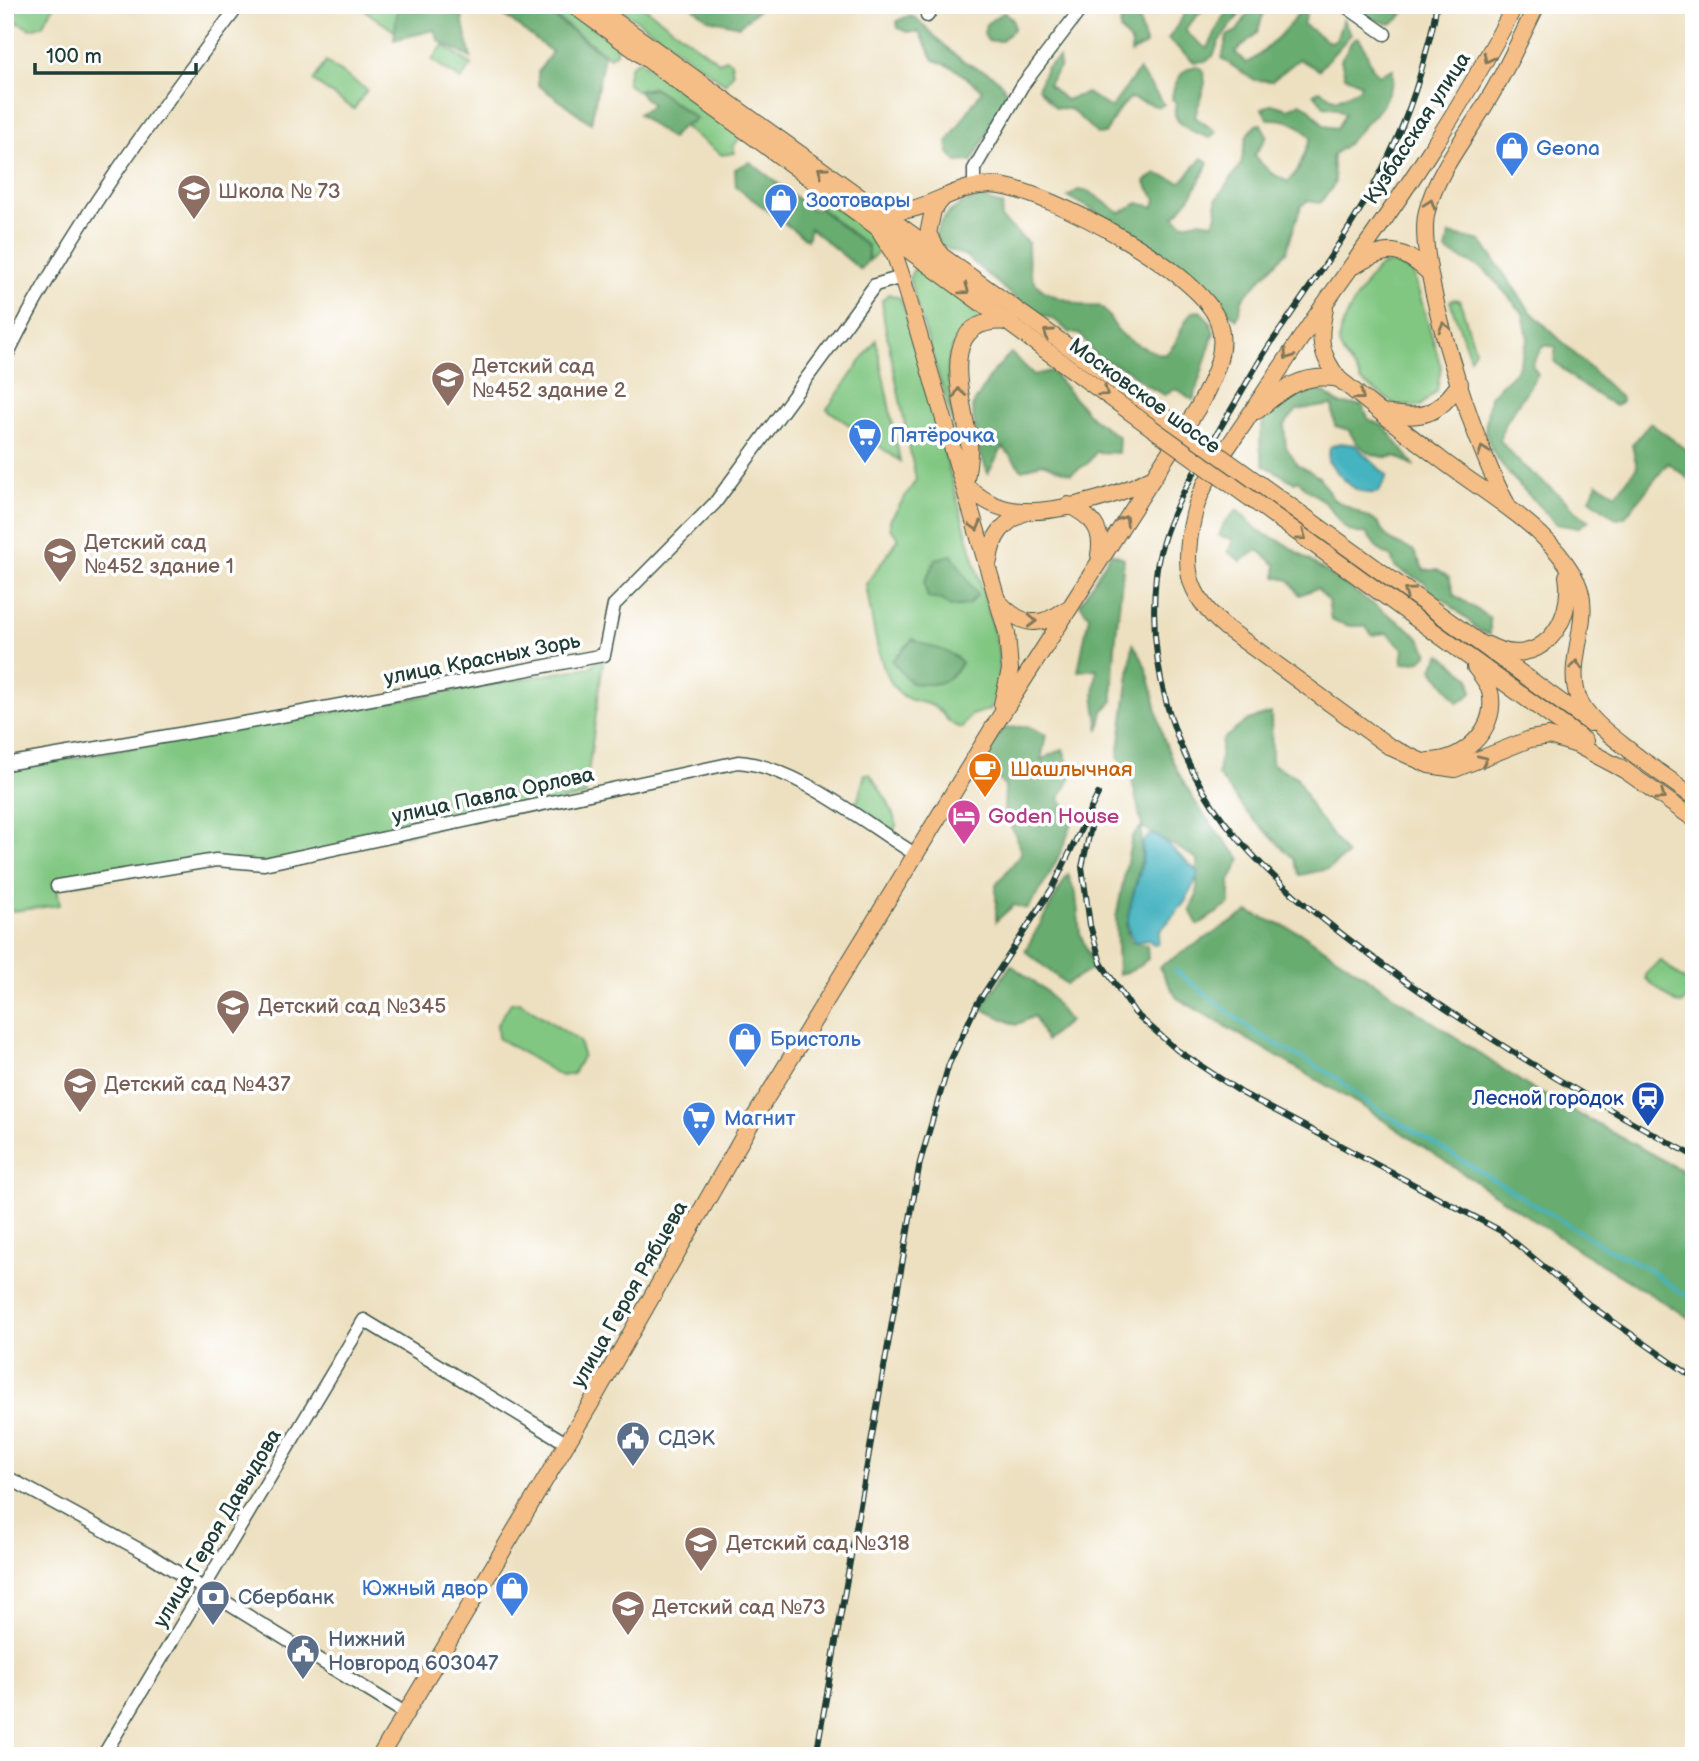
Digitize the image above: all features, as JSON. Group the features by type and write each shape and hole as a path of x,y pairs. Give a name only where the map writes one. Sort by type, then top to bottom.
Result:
{"main road":[{"name":"Московское шоссе","path":"573,5 874,216 951,264 1694,797"},
{"name":"Московское шоссе","path":"593,5 1152,428 1694,819"},
{"name":"Кузбасская улица","path":"1348,270 1478,79 1515,5"},
{"name":"Кузбасская улица","path":"1427,271 1423,243 1426,212 1437,186 1497,86 1537,5"},
{"path":"999,186 1062,206 1140,249 1200,294 1219,322 1223,345 1214,377 1199,406 996,723 1008,688 1011,656 965,485 902,277 874,216 918,209 945,196 974,187 999,186"},
{"path":"945,196 933,210 928,234 933,245 951,264"},
{"path":"1512,512 1496,485 1460,383 1427,271 1411,257 1387,251 1374,254 1348,270 1223,454 1194,513 1188,567 1194,594 1203,609 1390,747 1440,769 1455,769 1530,739 1549,736 1577,745 1628,772"},
{"path":"1328,300 1320,330 1320,346 1328,365 1339,379 1512,512 1551,547 1578,583 1581,597 1575,664 1578,698 1587,711 1638,757"},
{"path":"965,485 969,442 958,390 960,351 964,340 982,325 994,321 1009,322"},
{"path":"1247,419 1287,386 1305,377 1339,379"},
{"path":"1382,412 1410,417 1425,415 1438,410 1460,383"},
{"path":"988,566 995,536 1013,518 1027,511 1106,499 1150,479"},
{"path":"965,485 994,505 1027,511"},
{"path":"1068,505 1084,513 1100,533 1098,561"},
{"path":"1463,632 1497,650 1521,652 1538,648 1553,637 1568,608 1570,593 1566,567"},
{"path":"996,599 1019,621 1034,624 1051,620 1072,605"},
{"path":"1418,760 1440,761 1468,748 1479,737 1491,712 1491,695 1486,682 1451,644"},
{"name":"улица Героя Рябцева","path":"380,1756 566,1443 754,1118 996,723"}],"street":[{"path":"5,359 29,310 150,121 240,5"},
{"path":"974,187 974,169 1022,86 1084,5"},
{"path":"1344,5 1385,34"},
{"name":"улица Красных Зорь","path":"5,764 255,722 604,655 614,605 715,503 874,285 902,277"},
{"name":"улица Павла Орлова","path":"57,886 216,860 264,864 738,762 757,763 787,773 915,854"},
{"name":"улица Героя Давыдова","path":"103,1756 364,1321 566,1443"},
{"path":"5,1476 204,1588 405,1713"}],"green space":[{"path":"5,5 55,5 42,26 30,29 5,16"},
{"path":"366,5 393,5 409,17 397,33 363,9"},
{"path":"398,5 438,5 444,9 447,5 471,5 462,19 471,58 439,41 434,30 394,40"},
{"path":"490,5 537,5 604,55 591,123 538,85 538,72 552,52"},
{"path":"539,5 562,5 617,45 616,52 610,57"},
{"path":"616,5 641,5 719,62 726,59 731,62 733,74 725,84"},
{"path":"690,5 764,5 739,26 708,19"},
{"path":"1135,5 1146,45 1131,53 1132,44 1120,30 1122,6"},
{"path":"1191,5 1207,5 1186,28 1187,33 1207,49 1225,14 1238,6 1247,5 1219,41 1213,56 1205,61 1194,62 1168,39"},
{"path":"1253,5 1264,5 1265,9 1257,33 1235,52 1246,63 1267,48 1290,23 1299,11 1297,5 1309,5 1303,24 1329,42 1336,40 1343,20 1351,34 1319,70 1299,59 1272,81 1254,80 1222,59 1227,36 1237,31"},
{"path":"1354,5 1409,5 1398,20 1390,24 1369,18"},
{"path":"1004,12 1013,20 1014,29 1001,41 988,41 984,34 986,24"},
{"path":"908,16 916,18 962,60 993,75 1009,95 972,161 957,162 949,153 947,143 982,90 954,68 934,60 919,32 898,28 897,21"},
{"path":"1358,37 1374,71 1378,75 1393,69 1393,81 1382,106 1347,144 1333,155 1333,186 1320,203 1307,201 1301,206 1286,252 1243,298 1237,319 1227,311 1221,298 1174,261 1117,223 1068,197 1078,190 1090,192 1120,213 1138,203 1154,207 1156,199 1145,183 1146,180 1157,174 1181,182 1202,158 1208,162 1202,176 1189,199 1174,216 1183,224 1198,221 1213,223 1217,215 1216,200 1241,164 1247,135 1256,125 1261,124 1267,136 1254,156 1271,173 1288,182 1298,170 1311,138 1292,122 1268,119 1262,109 1272,104 1289,109 1300,103 1309,108 1324,126 1337,128 1345,114 1336,108 1324,106 1314,94 1320,90 1336,100 1359,89 1361,84 1345,76 1341,60 1352,41"},
{"path":"443,45 472,65 461,80 432,60"},
{"path":"1059,58 1060,67 1048,84 1065,100 1087,93 1111,108 1139,70 1164,104 1159,107 1130,98 1118,111 1105,134 1097,134 1072,110 1055,107 1038,88 1046,68"},
{"path":"639,60 742,136 733,146 735,153 722,155 684,127 697,119 654,87 636,91 627,83 630,66"},
{"path":"326,62 367,90 354,109 313,81"},
{"path":"1196,66 1203,70 1205,83 1195,117 1216,132 1210,138 1180,123 1175,114 1176,102 1172,99 1179,78 1186,70"},
{"path":"655,89 696,119 681,127 671,139 638,114 652,105 638,91"},
{"path":"750,162 811,209 820,209 868,247 867,261 861,270 810,228 807,240 736,187 735,169"},
{"path":"823,198 880,240 881,248 869,261 868,246 819,207"},
{"path":"979,198 1003,205 1001,218 1028,243 1031,274 1039,287 1079,304 1099,306 1121,334 1138,345 1163,355 1176,342 1192,312 1200,311 1209,320 1214,332 1193,400 1177,390 1165,395 1147,386 1126,369 1097,357 1081,335 1069,332 1055,320 1029,310 966,256 942,247 935,236 941,222 957,207"},
{"path":"1449,234 1481,241 1530,311 1622,401 1615,406 1577,382 1554,361 1556,347 1543,345 1532,365 1538,374 1504,425 1500,440 1514,457 1589,520 1578,528 1556,524 1509,474 1492,451 1485,430 1490,396 1517,370 1528,339 1523,313 1485,270 1446,251"},
{"path":"1392,263 1413,273 1441,367 1437,391 1420,406 1398,406 1361,381 1339,343 1348,314 1362,290 1381,266"},
{"path":"914,269 920,269 985,317 967,328 956,340 950,355 949,389 959,443 909,278"},
{"path":"889,294 900,298 905,310 998,647 998,679 993,702 989,710 971,715 962,728 949,722 933,706 907,698 889,678 877,647 866,584 899,538 890,528 890,520 916,480 884,320 882,300"},
{"path":"1450,301 1460,301 1475,350 1470,358"},
{"path":"876,340 900,461 827,409"},
{"path":"1011,353 1034,375 1051,371 1091,417 1119,437 1118,453 1096,452 1088,463 1071,474 1042,463 1022,470 1003,447 988,473 979,450 972,407 992,373"},
{"path":"1305,389 1323,392 1339,404 1362,405 1369,420 1384,426 1415,466 1395,456 1381,457 1368,452 1356,442 1349,430 1335,426 1332,405 1297,410 1284,425 1286,447 1297,464 1319,477 1333,499 1379,523 1388,537 1413,550 1424,570 1437,570 1449,577 1454,595 1490,618 1490,634 1480,631 1445,600 1432,595 1425,583 1395,567 1391,557 1378,549 1366,533 1345,528 1328,506 1298,480 1294,482 1264,465 1260,438 1266,418 1281,402"},
{"path":"1650,423 1694,455 1694,483 1668,463 1625,517 1617,519 1590,499 1597,483 1616,494 1637,467 1632,445"},
{"path":"1237,510 1261,533 1282,542 1408,628 1421,640 1428,653 1421,661 1402,663 1404,649 1387,633 1372,635 1365,626 1350,626 1331,620 1328,600 1317,588 1300,595 1289,580 1276,577 1276,565 1258,550 1241,561 1228,552 1233,539 1219,536 1224,523"},
{"path":"1111,553 1124,558 1115,647 1113,701 1103,711 1099,731 1094,694 1097,669 1078,671 1089,616 1080,604"},
{"path":"952,555 977,595 968,605 950,607 942,600 928,598 924,583 936,559"},
{"path":"913,639 950,653 962,662 946,680 934,684 911,683 892,661"},
{"path":"1133,644 1144,664 1163,736 1177,770 1206,817 1241,859 1230,881 1230,904 1198,925 1190,910 1197,895 1197,859 1142,827 1141,859 1126,928 1130,942 1147,945 1148,959 1131,971 1118,974 1116,918 1132,837 1142,826 1132,780 1118,757"},
{"path":"1441,654 1470,678 1472,693 1458,703 1432,668"},
{"path":"604,655 585,796 264,864 216,860 57,887 60,905 5,912 5,770 590,667"},
{"path":"1271,713 1272,764 1297,777 1313,810 1347,855 1328,869 1300,875 1294,859 1248,814 1218,775 1222,740 1248,720"},
{"path":"1027,726 1046,735 1041,760 1063,749 1072,775 1059,800 1075,813 1056,863 1027,909 1014,905 996,921 996,885 1021,854 1017,838 1004,813 1005,787 984,759 1002,729"},
{"path":"865,774 870,774 888,802 897,825 893,831 855,809"},
{"path":"1068,874 1076,895 1080,933 1094,968 1066,984 1025,951"},
{"path":"1248,912 1301,933 1529,1087 1694,1177 1694,1321 1580,1251 1365,1108 1177,998 1159,967"},
{"path":"1660,960 1692,986 1693,991 1682,1004 1676,1003 1646,979 1646,974"},
{"path":"1011,965 1046,991 1069,1021 1046,1041 1034,1016 1016,1025 981,1008"},
{"path":"520,1002 579,1041 583,1055 573,1074 561,1076 498,1038 497,1024 511,1003"}],"water":[{"path":"1340,443 1355,445 1387,476 1379,492 1364,492 1350,485 1328,461 1330,447"},
{"path":"1149,835 1158,836 1199,873 1185,902 1160,931 1158,944 1154,945 1149,940 1135,942 1129,933 1128,921 1141,868 1142,844"}],"waterway":[{"path":"1175,970 1253,1031 1337,1078 1367,1103 1603,1246 1645,1267 1680,1292 1694,1297"}],"railway":[{"path":"1436,5 1432,31 1413,97 1381,172 1341,241 1255,369 1174,511 1160,553 1154,607 1155,640 1167,704 1177,735 1205,794 1241,842 1298,899 1383,965 1458,1017 1575,1089 1694,1156"},
{"path":"816,1756 920,1162 949,1064 977,1004 1053,887 1098,794"},
{"path":"1093,818 1082,867 1090,925 1101,963 1135,1013 1177,1050 1242,1093 1501,1231 1591,1306 1694,1378"}],"place":[{"name":"Geona","path":"1512,178"},
{"name":"Школа № 73","path":"194,221"},
{"name":"Зоотовары","path":"781,230"},
{"name":"Детский сад №452 здание 2","path":"448,408"},
{"name":"Пятёрочка","path":"865,465"},
{"name":"Детский сад №452 здание 1","path":"60,584"},
{"name":"Шашлычная","path":"985,799"},
{"name":"Goden House","path":"964,846"},
{"name":"Детский сад №345","path":"233,1036"},
{"name":"Бристоль","path":"745,1069"},
{"name":"Детский сад №437","path":"80,1114"},
{"name":"Лесной городок","path":"1648,1128"},
{"name":"Магнит","path":"699,1148"},
{"name":"СДЭК","path":"633,1468"},
{"name":"Детский сад №318","path":"701,1573"},
{"name":"Южный двор","path":"512,1618"},
{"name":"Сбербанк","path":"213,1627"},
{"name":"Детский сад №73","path":"628,1637"},
{"name":"Нижний Новгород 603047","path":"303,1681"}]}
